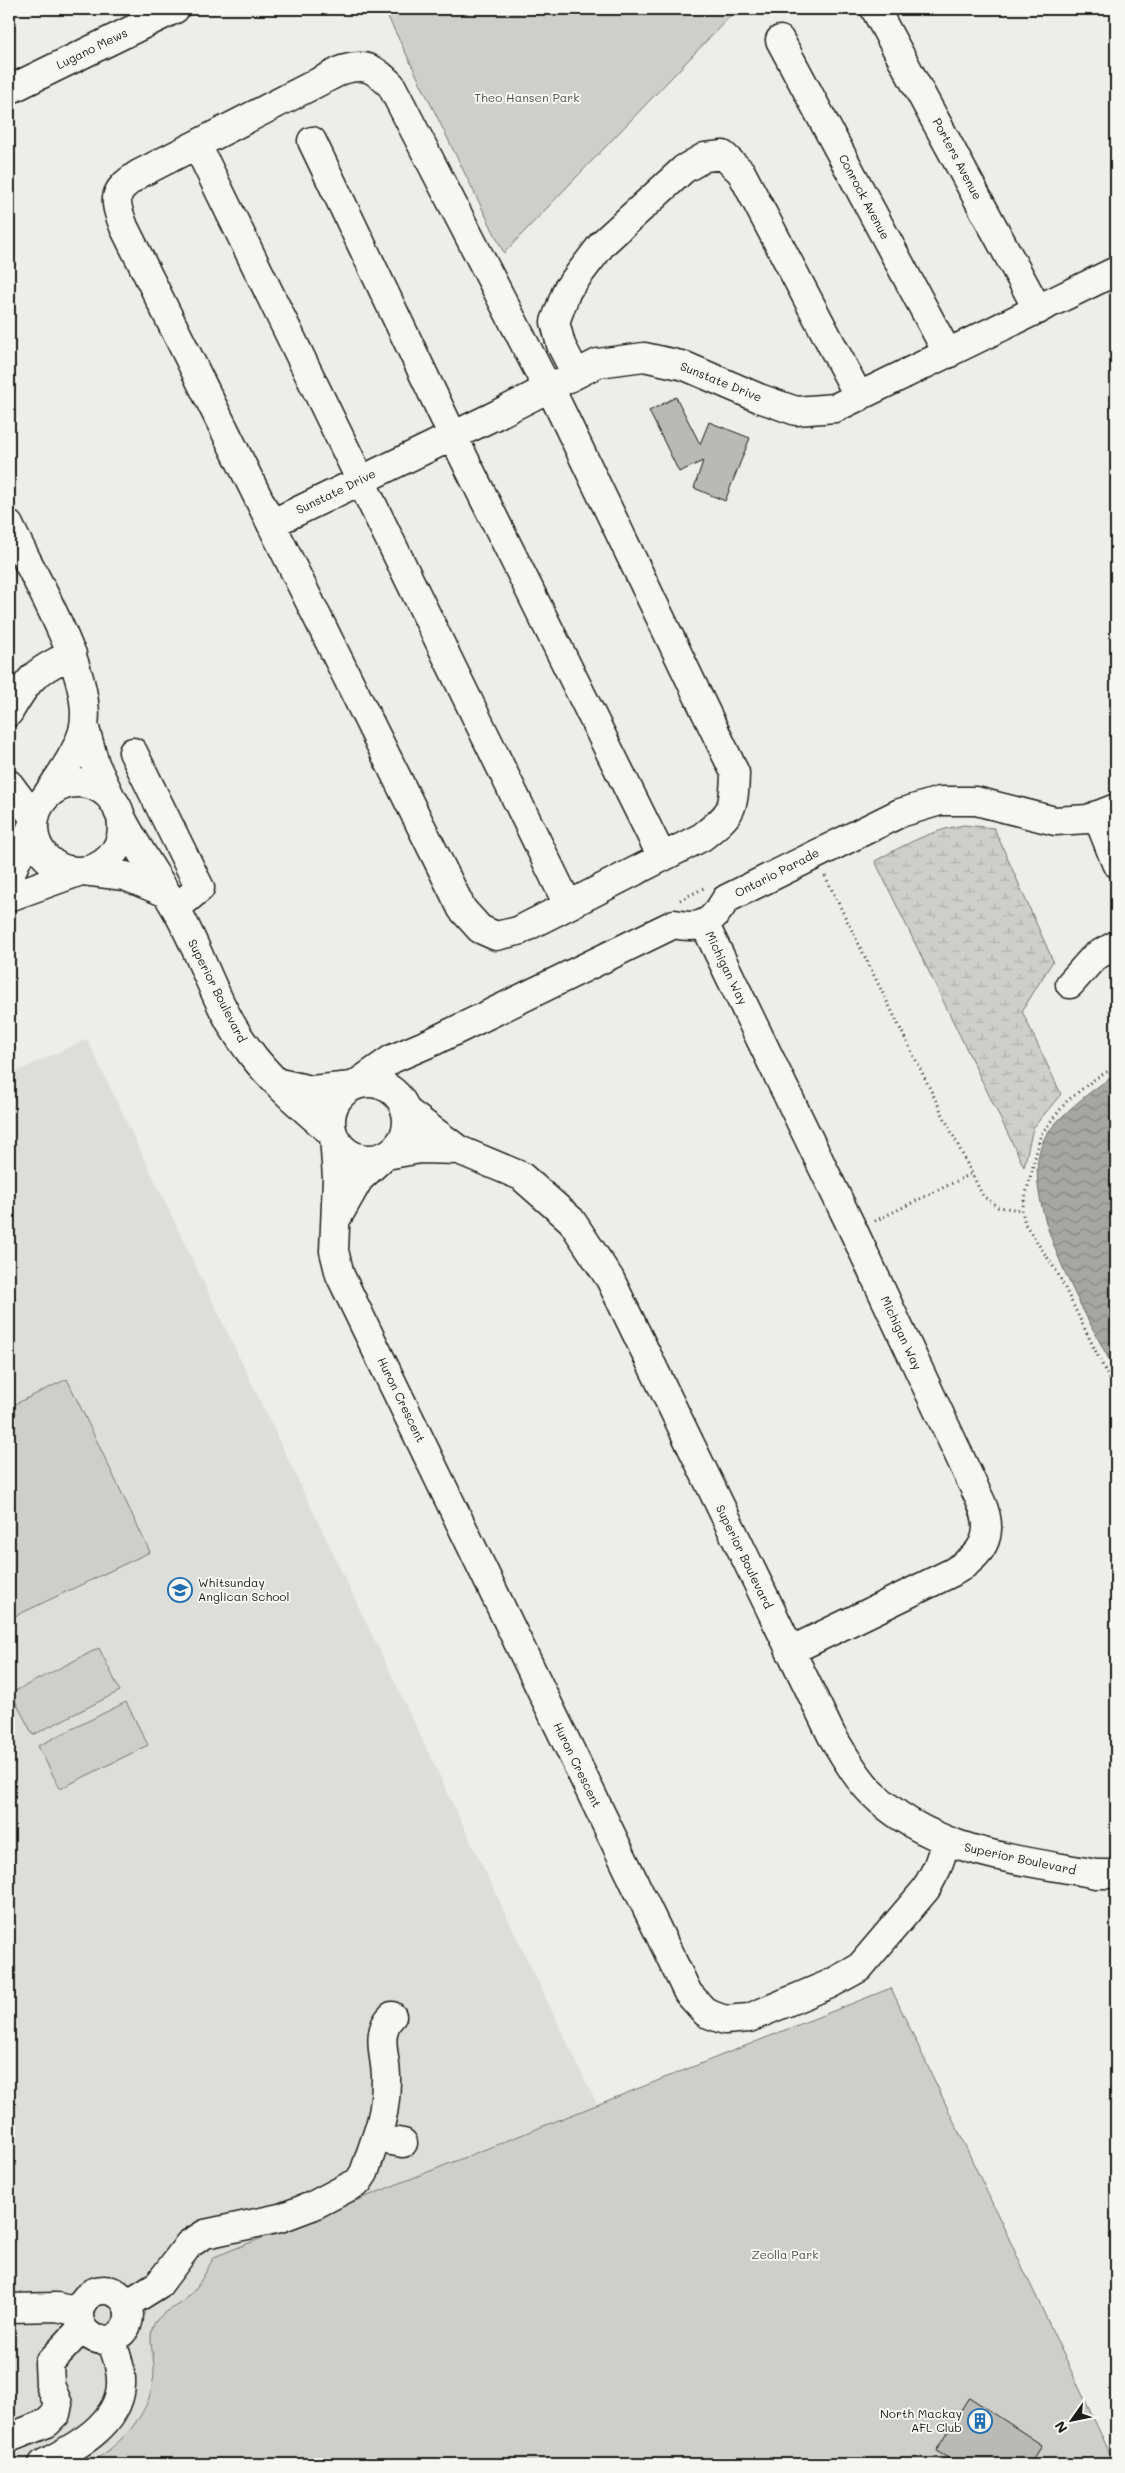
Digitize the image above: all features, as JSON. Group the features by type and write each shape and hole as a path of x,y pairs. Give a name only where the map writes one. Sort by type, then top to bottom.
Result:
{"street":[{"name":"Lugano Mews","path":"9,90 175,9"},
{"name":"Porters Avenue","path":"875,9 1038,310"},
{"name":"Conrock Avenue","path":"780,40 948,354"},
{"path":"360,66 375,70 391,85 549,388 736,773 734,801 726,818 702,836 518,931 496,936 480,929 462,909 124,227 115,204 121,186 196,145 342,70 360,66"},
{"path":"312,141 453,436 662,857"},
{"path":"196,145 568,905"},
{"path":"576,374 561,345 555,322 567,290 602,243 684,169 705,157 723,155 741,172 859,397"},
{"name":"Sunstate Drive","path":"271,524 598,363 644,357 685,366 759,398 796,411 835,408 1116,271"},
{"name":"Superior Boulevard","path":"9,525 72,654 81,685 84,725 95,764 135,844 170,900 238,1035 255,1059 303,1108 333,1135"},
{"path":"9,712 25,685 35,674 72,654"},
{"name":"Superior Boulevard","path":"9,877 38,813 72,753 84,725"},
{"path":"9,897 82,871 100,865 118,846 121,828 116,807 102,791 85,784 68,784 38,813 36,839 44,855 58,866 82,871 125,876 170,900 200,888 133,752"},
{"path":"9,784 38,813"},
{"name":"Ontario Parade","path":"704,923 716,916 726,899 900,812 940,801 976,801 1055,821 1088,819 1107,812"},
{"path":"1107,812 1116,863"},
{"path":"434,1041 415,1062 408,1074 404,1107 407,1126 402,1140 385,1155 370,1159 354,1156 342,1147 333,1135 330,1118 335,1103 345,1090 392,1059 434,1041 674,924 692,928 704,923"},
{"name":"Michigan Way","path":"704,923 875,1277 981,1502 987,1522 984,1544 972,1560 953,1572 790,1651"},
{"path":"1070,984 1094,957 1116,945"},
{"path":"279,1083 311,1090 368,1082 384,1086 398,1095 404,1107"},
{"name":"Superior Boulevard","path":"404,1107 460,1150 521,1176 571,1220 576,1227 610,1279 832,1736 861,1781 896,1813 946,1842 980,1852 1110,1877"},
{"name":"Huron Crescent","path":"333,1135 336,1166 334,1251 345,1286 659,1936 688,1993 706,2014 725,2020 749,2018 830,1984 859,1968 926,1889 937,1868 946,1842"},
{"name":"Superior Boulevard","path":"385,1155 420,1149 460,1150"},
{"name":"Huron Crescent","path":"336,1219 359,1179 385,1155"},
{"path":"127,2304 159,2284 189,2244 205,2234 280,2218 312,2206 358,2182 364,2174 376,2138 385,2099 386,2077 382,2045 384,2030 392,2016"},
{"path":"376,2138 403,2142"},
{"path":"9,2308 57,2307 80,2320 94,2338 111,2340 124,2331 130,2315 127,2304 119,2295 102,2290 86,2297 80,2320 50,2363 50,2385 58,2404 56,2414 47,2423 9,2438"},
{"path":"43,2464 85,2440 104,2422 116,2405 121,2386 120,2370 111,2340"}],"path":[{"path":"814,855 983,1196 998,1207 1022,1210"},
{"path":"672,904 708,886"},
{"path":"1116,1066 1096,1078 1062,1108 1041,1134 1022,1210 1025,1224 1057,1272 1116,1393"}],"shaded area":[{"name":"Whitsunday Anglican School","path":"87,1039 597,2105 214,2257 189,2296 174,2309 151,2341 154,2370 151,2392 138,2420 126,2436 88,2464 9,2464 9,1075"}],"green space":[{"name":"Theo Hansen Park","path":"384,9 737,9 504,253"},
{"path":"964,825 994,828 1053,961 1022,1011 1061,1094 1033,1128 1024,1167 875,861 929,834"},
{"path":"67,1379 150,1552 9,1619 9,1407"},
{"path":"99,1648 120,1691 33,1735 11,1693"},
{"path":"126,1702 148,1745 60,1789 38,1746"},
{"name":"Zeolla Park","path":"891,1988 1115,2464 88,2464 113,2447 134,2425 142,2413 153,2385 154,2369 151,2332 153,2326 159,2318 191,2294 214,2257"}],"water":[{"path":"1116,1075 1116,1373 1058,1257 1046,1223 1039,1191 1038,1162 1045,1137 1058,1121 1088,1094"}],"building":[{"path":"676,397 700,444 709,422 750,438 725,501 694,488 703,461 679,472 649,411"},
{"name":"North Mackay AFL Club","path":"969,2397 1042,2445 1029,2464 959,2464 936,2451"}],"place":[{"name":"Whitsunday Anglican School","path":"180,1590"},
{"name":"North Mackay AFL Club","path":"980,2421"}]}
